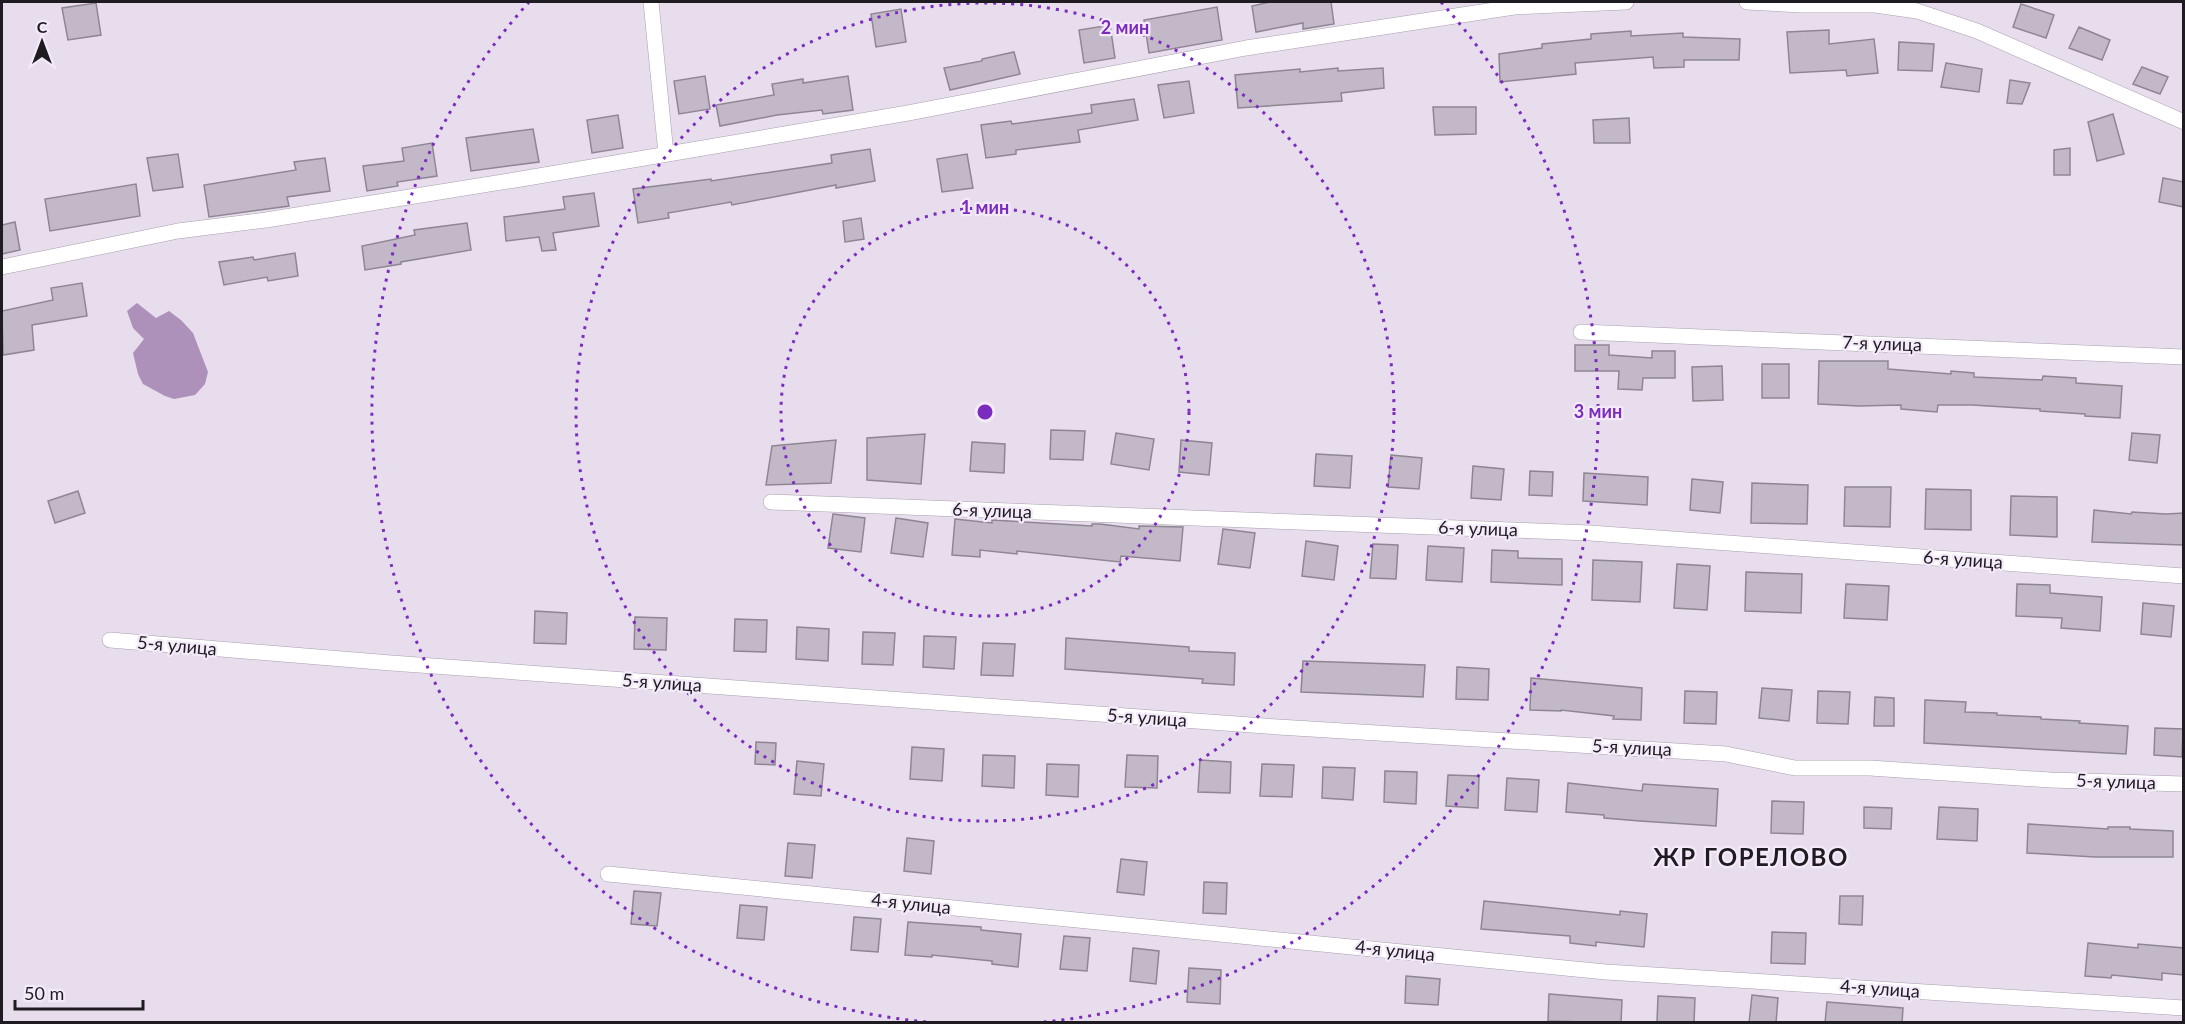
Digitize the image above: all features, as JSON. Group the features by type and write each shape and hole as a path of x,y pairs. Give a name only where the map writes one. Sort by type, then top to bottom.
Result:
{"street":[{"path":"651,2 666,154"},
{"path":"2,267 178,231 266,220 908,113 1246,48 1514,8 1626,2"},
{"path":"1747,2 1875,5 1917,11 1977,31 2184,122"},
{"name":"7-я улица","path":"1581,332 2184,357"},
{"name":"6-я улица","path":"771,502 1590,533 2184,576"},
{"name":"5-я улица","path":"110,640 414,665 1266,727 1726,754 1795,768 1870,768 2050,780 2184,784"},
{"name":"4-я улица","path":"608,874 1606,972 2184,1008"}],"shaded area":[{"path":"137,303 156,318 169,311 193,333 208,372 205,384 195,395 174,399 143,384 133,353 144,339 133,328 127,311"}],"building":[{"path":"1270,2 1331,2 1334,24 1303,29 1303,23 1256,32 1252,6"},
{"path":"96,3 101,35 68,40 62,8"},
{"path":"2021,4 2054,15 2046,38 2013,27"},
{"path":"1217,7 1222,40 1149,53 1144,20"},
{"path":"901,9 906,42 876,47 871,14"},
{"path":"1110,25 1115,58 1084,63 1079,30"},
{"path":"2079,27 2110,40 2102,60 2069,48"},
{"path":"1829,30 1829,44 1874,39 1878,73 1847,76 1846,70 1790,73 1787,32"},
{"path":"1631,31 1631,36 1683,33 1683,37 1740,39 1739,60 1684,60 1684,67 1654,68 1653,57 1575,63 1576,74 1500,82 1499,54 1542,48 1542,44 1591,39 1591,34"},
{"path":"1899,42 1934,44 1932,71 1898,70"},
{"path":"1014,52 1020,74 950,90 944,68"},
{"path":"1946,63 1982,69 1979,92 1941,87"},
{"path":"2142,67 2168,77 2160,94 2133,84"},
{"path":"1338,68 1338,71 1383,68 1384,88 1341,93 1342,101 1238,108 1235,75"},
{"path":"705,76 710,109 679,114 674,81"},
{"path":"848,76 853,110 823,114 822,110 777,115 720,126 716,105 774,95 772,84 803,79 803,83"},
{"path":"2010,80 2030,83 2022,104 2007,103"},
{"path":"1189,81 1194,113 1164,118 1158,85"},
{"path":"1134,99 1138,120 1078,130 1080,142 1016,150 1016,154 986,158 981,125 1011,121 1012,124 1092,113 1091,105"},
{"path":"1433,107 1476,107 1476,134 1435,135"},
{"path":"2113,114 2124,154 2097,161 2088,122"},
{"path":"618,115 623,148 592,153 587,120"},
{"path":"1629,118 1630,143 1594,143 1593,120"},
{"path":"533,129 539,162 471,171 466,138"},
{"path":"432,143 437,176 397,182 398,186 367,191 363,166 404,161 402,148"},
{"path":"2070,148 2070,175 2054,175 2054,150"},
{"path":"870,149 875,181 836,188 836,185 732,205 731,202 668,213 669,218 638,223 633,189 711,179 711,181 832,163 831,155"},
{"path":"178,154 183,187 153,191 147,158"},
{"path":"967,154 973,188 942,192 937,159"},
{"path":"325,158 330,191 287,197 289,206 209,217 204,185 296,170 294,162"},
{"path":"2163,178 2184,182 2184,207 2159,202"},
{"path":"136,184 140,216 50,231 45,199"},
{"path":"594,193 599,226 553,233 556,250 542,251 539,237 506,241 504,217 565,209 563,197"},
{"path":"861,218 864,239 845,242 843,221"},
{"path":"15,222 20,250 2,254 2,225"},
{"path":"467,223 471,250 365,270 362,246 415,235 414,230"},
{"path":"295,253 298,276 268,281 267,277 224,285 219,262 253,257 254,260"},
{"path":"82,283 87,316 32,325 34,350 3,355 2,311 53,300 51,288"},
{"path":"1575,345 1609,345 1609,355 1652,358 1652,351 1675,351 1675,378 1643,378 1642,390 1618,389 1619,371 1575,371"},
{"path":"1819,361 1888,361 1888,369 1951,374 1951,371 1974,373 1974,377 2042,380 2043,376 2076,378 2076,383 2122,386 2120,418 2040,411 2040,409 1972,405 1938,405 1937,412 1901,409 1901,405 1818,404"},
{"path":"1762,364 1789,364 1789,398 1762,398"},
{"path":"1722,366 1723,400 1693,401 1692,367"},
{"path":"1051,430 1085,431 1083,460 1050,459"},
{"path":"1116,433 1154,439 1149,470 1111,464"},
{"path":"2132,433 2160,435 2157,463 2129,460"},
{"path":"925,434 921,484 867,480 867,438"},
{"path":"836,440 831,483 766,485 772,446"},
{"path":"1181,440 1212,443 1209,475 1179,472"},
{"path":"972,442 1005,444 1004,473 970,471"},
{"path":"1316,454 1352,456 1350,488 1314,486"},
{"path":"1391,455 1422,458 1419,489 1388,487"},
{"path":"1473,466 1504,469 1501,500 1471,498"},
{"path":"1530,471 1553,472 1552,496 1529,495"},
{"path":"1584,473 1648,477 1647,505 1583,501"},
{"path":"1692,479 1723,482 1720,513 1690,510"},
{"path":"1752,483 1808,485 1807,524 1751,523"},
{"path":"1845,487 1891,487 1890,527 1844,526"},
{"path":"1926,489 1971,490 1971,530 1925,529"},
{"path":"78,491 85,513 55,523 48,501"},
{"path":"2011,496 2057,497 2057,537 2010,535"},
{"path":"2094,510 2131,514 2132,512 2184,513 2184,545 2092,542"},
{"path":"833,514 865,518 861,552 828,548"},
{"path":"896,518 928,523 923,557 891,553"},
{"path":"955,519 992,523 992,520 1092,526 1092,524 1100,524 1139,529 1139,526 1183,527 1180,561 1121,556 1120,562 1017,551 1017,554 980,550 980,557 952,555"},
{"path":"1223,529 1255,533 1250,568 1218,564"},
{"path":"1306,541 1338,546 1334,580 1302,576"},
{"path":"1373,544 1398,545 1396,579 1370,578"},
{"path":"1428,546 1464,548 1462,582 1426,580"},
{"path":"1492,550 1518,551 1518,558 1562,559 1562,585 1491,582"},
{"path":"1593,560 1642,562 1640,602 1592,600"},
{"path":"1677,564 1710,566 1707,610 1674,608"},
{"path":"1746,572 1802,574 1801,613 1745,611"},
{"path":"1846,584 1889,586 1887,620 1844,618"},
{"path":"2017,584 2050,585 2050,593 2102,597 2100,631 2061,628 2062,618 2016,616"},
{"path":"2143,603 2174,606 2171,637 2141,634"},
{"path":"535,611 567,613 566,644 534,643"},
{"path":"635,617 667,618 666,650 634,649"},
{"path":"735,619 767,620 766,652 734,651"},
{"path":"797,627 829,629 828,661 796,659"},
{"path":"863,632 895,633 893,665 862,664"},
{"path":"924,636 956,637 954,669 923,667"},
{"path":"1066,638 1189,647 1189,651 1235,653 1234,685 1202,683 1203,679 1065,669"},
{"path":"983,643 1015,644 1013,676 981,675"},
{"path":"1303,661 1425,665 1423,697 1301,692"},
{"path":"1457,667 1489,669 1488,700 1456,699"},
{"path":"1531,678 1642,688 1641,720 1613,719 1614,716 1561,710 1530,710"},
{"path":"1762,688 1792,690 1789,721 1759,718"},
{"path":"1685,691 1717,692 1716,724 1684,723"},
{"path":"1818,691 1850,692 1848,724 1817,723"},
{"path":"1875,697 1894,698 1894,726 1874,726"},
{"path":"1925,700 1966,702 1965,712 2128,726 2126,754 1924,743"},
{"path":"2155,728 2183,729 2182,757 2154,755"},
{"path":"756,742 776,743 775,765 755,764"},
{"path":"912,747 944,749 942,781 910,779"},
{"path":"983,755 1015,756 1014,788 982,786"},
{"path":"1127,755 1158,756 1157,788 1125,787"},
{"path":"1200,760 1231,762 1230,793 1198,792"},
{"path":"797,761 824,764 821,796 794,794"},
{"path":"1047,764 1079,765 1078,797 1046,795"},
{"path":"1262,764 1294,765 1292,797 1260,796"},
{"path":"1323,767 1355,768 1353,800 1322,798"},
{"path":"1385,771 1417,772 1416,804 1384,802"},
{"path":"1448,775 1479,776 1478,808 1446,806"},
{"path":"1507,778 1539,780 1537,812 1505,810"},
{"path":"1568,783 1642,791 1643,784 1718,789 1716,826 1604,818 1604,815 1566,812"},
{"path":"1772,801 1804,802 1803,834 1771,833"},
{"path":"1864,807 1892,808 1891,829 1864,828"},
{"path":"1939,807 1978,809 1977,841 1937,839"},
{"path":"2028,824 2108,829 2108,827 2130,827 2130,829 2173,831 2173,857 2095,857 2027,853"},
{"path":"907,838 934,841 931,874 904,871"},
{"path":"788,843 815,845 812,878 785,876"},
{"path":"1121,859 1147,862 1144,895 1117,892"},
{"path":"1204,882 1227,883 1226,914 1203,913"},
{"path":"634,891 661,893 657,926 631,924"},
{"path":"1840,896 1863,896 1862,925 1839,924"},
{"path":"1484,901 1620,915 1620,911 1647,914 1644,947 1596,942 1596,946 1570,943 1570,936 1481,929"},
{"path":"740,905 767,907 764,940 737,938"},
{"path":"854,917 881,919 878,952 851,950"},
{"path":"908,922 981,927 981,930 1021,934 1018,967 992,964 992,961 932,955 932,957 905,955"},
{"path":"1772,932 1806,933 1805,964 1771,963"},
{"path":"1064,936 1090,938 1087,971 1060,969"},
{"path":"2088,943 2138,948 2138,944 2184,948 2184,975 2162,973 2162,980 2112,975 2111,978 2085,976"},
{"path":"1133,948 1159,951 1156,984 1130,981"},
{"path":"1189,968 1221,970 1220,1004 1187,1002"},
{"path":"1406,976 1440,979 1438,1005 1405,1003"},
{"path":"1549,994 1622,1000 1621,1023 1548,1021"},
{"path":"1752,995 1778,998 1776,1023 1749,1023"},
{"path":"1658,996 1695,998 1694,1023 1657,1022"},
{"path":"1827,1002 1903,1008 1902,1023 1825,1023"}],"district":[{"name":"ЖР ГОРЕЛОВО","path":"1751,858"}]}
